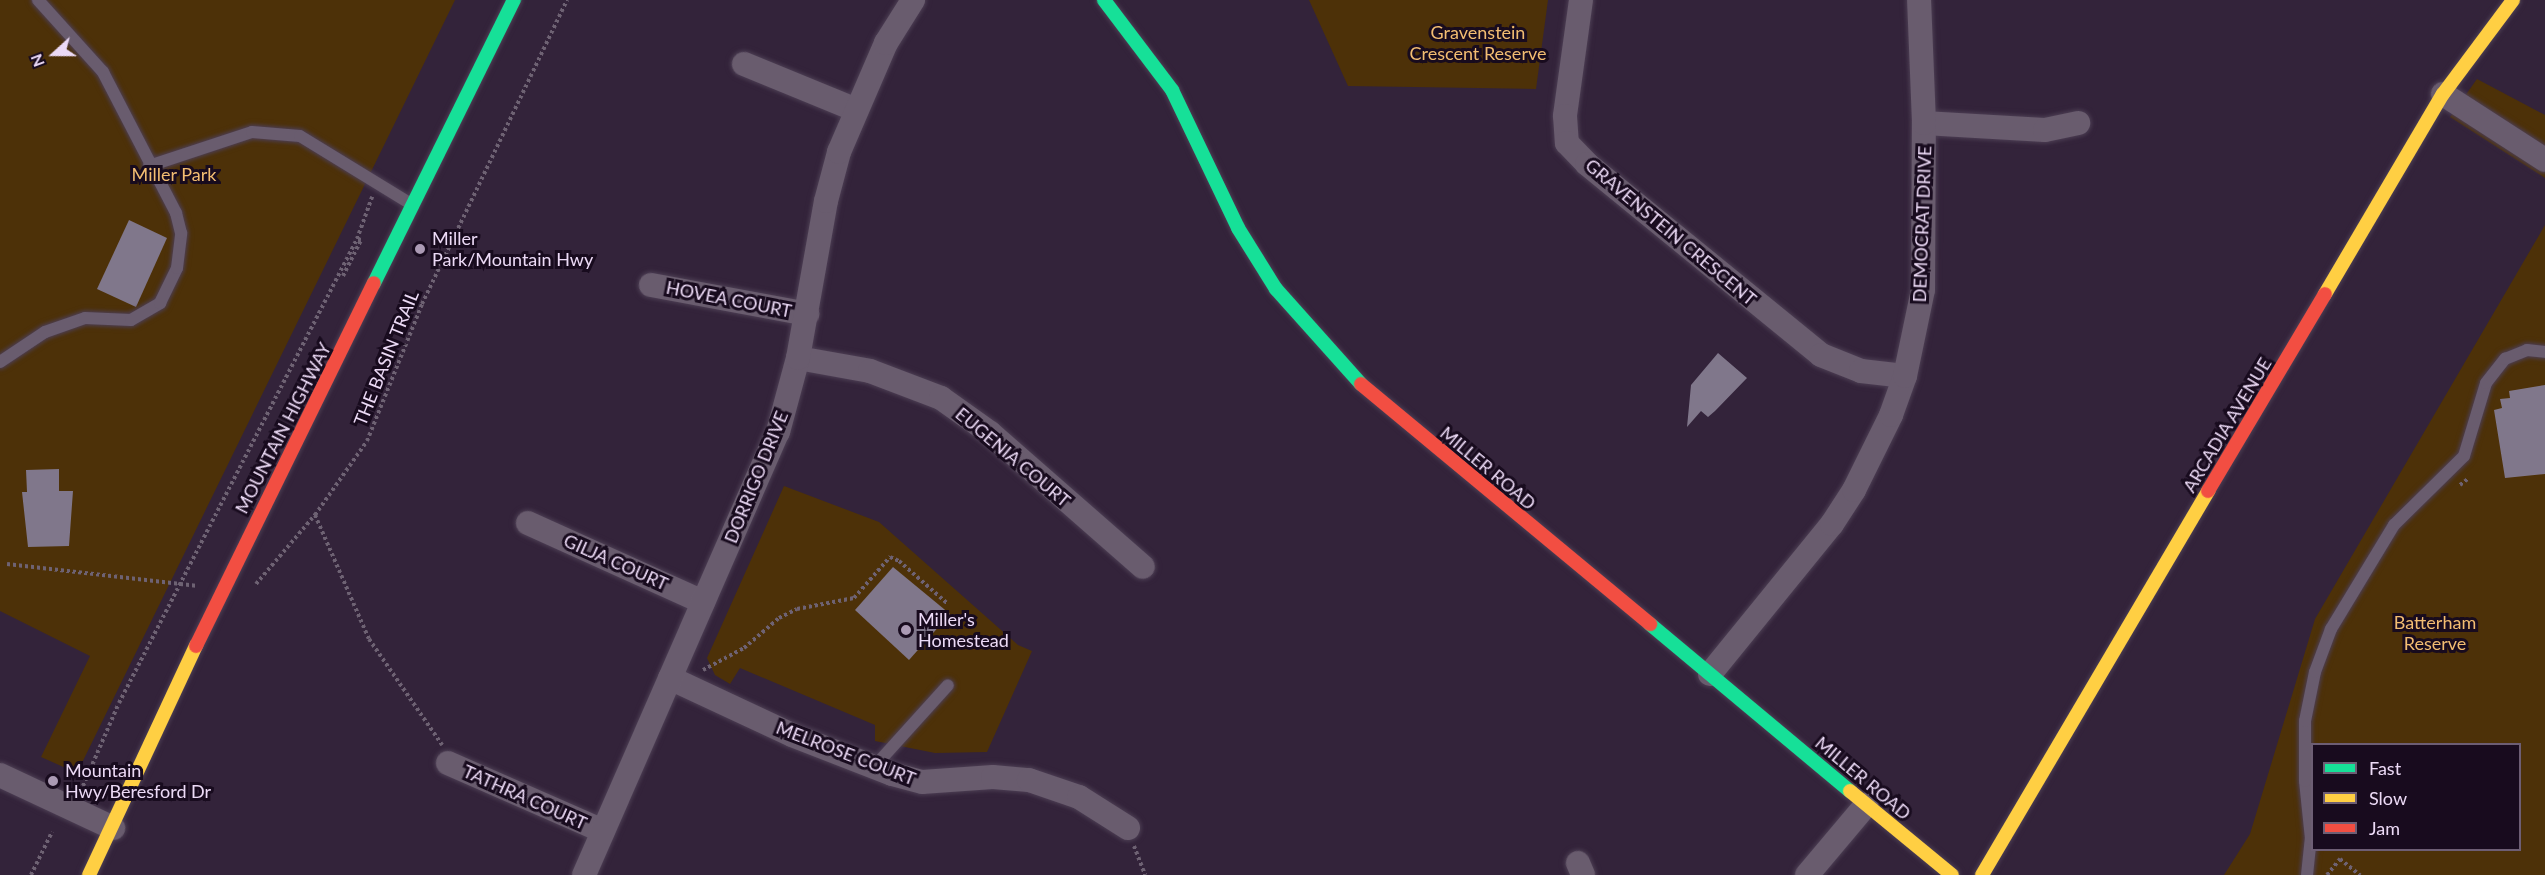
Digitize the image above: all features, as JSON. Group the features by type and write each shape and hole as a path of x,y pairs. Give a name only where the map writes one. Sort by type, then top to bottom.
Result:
{"main road":[{"name":"MOUNTAIN HIGHWAY","path":"89,875 113,828 220,594 415,206 514,0"},
{"name":"MILLER ROAD","path":"1104,0 1172,90 1238,228 1276,289 1341,366 1952,875"},
{"name":"ARCADIA AVENUE","path":"1982,875 2443,94 2512,0"}],"street":[{"name":"DORRIGO DRIVE","path":"584,875 778,432 798,358 826,201 856,110 886,44 913,0"},
{"name":"GRAVENSTEIN CRESCENT","path":"1581,0 1565,116 1567,142 1587,164 1821,356 1861,370 1905,376"},
{"name":"DEMOCRAT DRIVE","path":"1710,674 1838,515 1875,451 1905,376 1923,290 1924,123 1919,0"},
{"path":"744,64 856,110"},
{"path":"2443,94 2545,160"},
{"path":"1924,123 2045,130 2078,123"},
{"name":"HOVEA COURT","path":"651,285 807,314"},
{"name":"EUGENIA COURT","path":"798,358 870,371 941,398 990,433 1143,567"},
{"name":"GILJA COURT","path":"528,524 703,602"},
{"name":"MELROSE COURT","path":"670,678 792,735 874,767 922,782 993,777 1029,780 1079,797 1128,828"},
{"name":"TATHRA COURT","path":"448,763 603,831"},
{"path":"0,775 113,828"},
{"path":"1807,875 1866,805"}],"lane":[{"path":"0,362 45,332 85,318 131,320 160,303 177,268 182,233 176,213 149,166 104,72 38,0"},
{"path":"149,166 201,146 261,133 300,136 415,206"},
{"path":"2307,875 2311,839 2305,781 2305,721 2315,672 2331,629 2394,525 2464,456 2486,383 2505,359 2528,350 2545,352"},
{"path":"874,767 948,685"}],"path":[{"name":"THE BASIN TRAIL","path":"253,588 315,515 367,441 422,304 567,0"},
{"path":"83,786 119,704 182,587 357,239 377,182"},
{"path":"343,276 361,240 357,239"},
{"path":"2453,491 2469,478"},
{"path":"315,515 369,639 439,736 448,763"},
{"path":"700,671 744,648 779,618 797,609 854,598 890,557 899,561 947,603"},
{"path":"7,564 182,587"},
{"path":"31,875 52,832"},
{"path":"2327,875 2340,859 2360,875"}],"green space":[{"name":"Miller Park","path":"0,0 455,0 77,773 41,757 90,656 0,611"},
{"name":"Gravenstein Crescent Reserve","path":"1309,0 1548,0 1536,89 1348,86"},
{"path":"2477,79 2545,115 2545,178 2450,117"},
{"name":"Batterham Reserve","path":"2545,225 2545,875 2224,875 2250,834 2315,619"},
{"path":"784,486 879,522 1018,645 1032,651 987,752 935,753 875,741 875,725 740,668 730,684 715,675 707,658"}],"building":[{"path":"129,220 167,238 136,307 97,289"},
{"path":"1718,353 1747,378 1708,417 1701,411 1687,427 1691,385"},
{"path":"2545,385 2545,474 2505,478 2494,410 2502,408 2500,399 2510,398 2509,391"},
{"path":"59,469 59,491 73,491 69,546 28,547 22,492 27,492 26,470"},
{"name":"Miller's Homestead","path":"893,567 950,614 909,660 855,610"}],"traffic: fast":[{"path":"374,283 514,0"},
{"path":"1104,0 1172,90 1238,228 1276,289 1361,384"},
{"path":"1650,624 1850,791"}],"traffic: slow":[{"path":"2325,294 2443,94 2513,0"},
{"path":"1982,875 2208,491"},
{"path":"89,875 196,646"},
{"path":"1850,791 1952,875"}],"traffic: jam":[{"path":"196,646 374,283"},
{"path":"2208,491 2325,294"},
{"path":"1361,384 1650,624"}],"place":[{"name":"Miller Park/Mountain Hwy","path":"420,249"},
{"name":"Miller's Homestead","path":"906,630"},
{"name":"Mountain Hwy/Beresford Dr","path":"53,781"}]}
